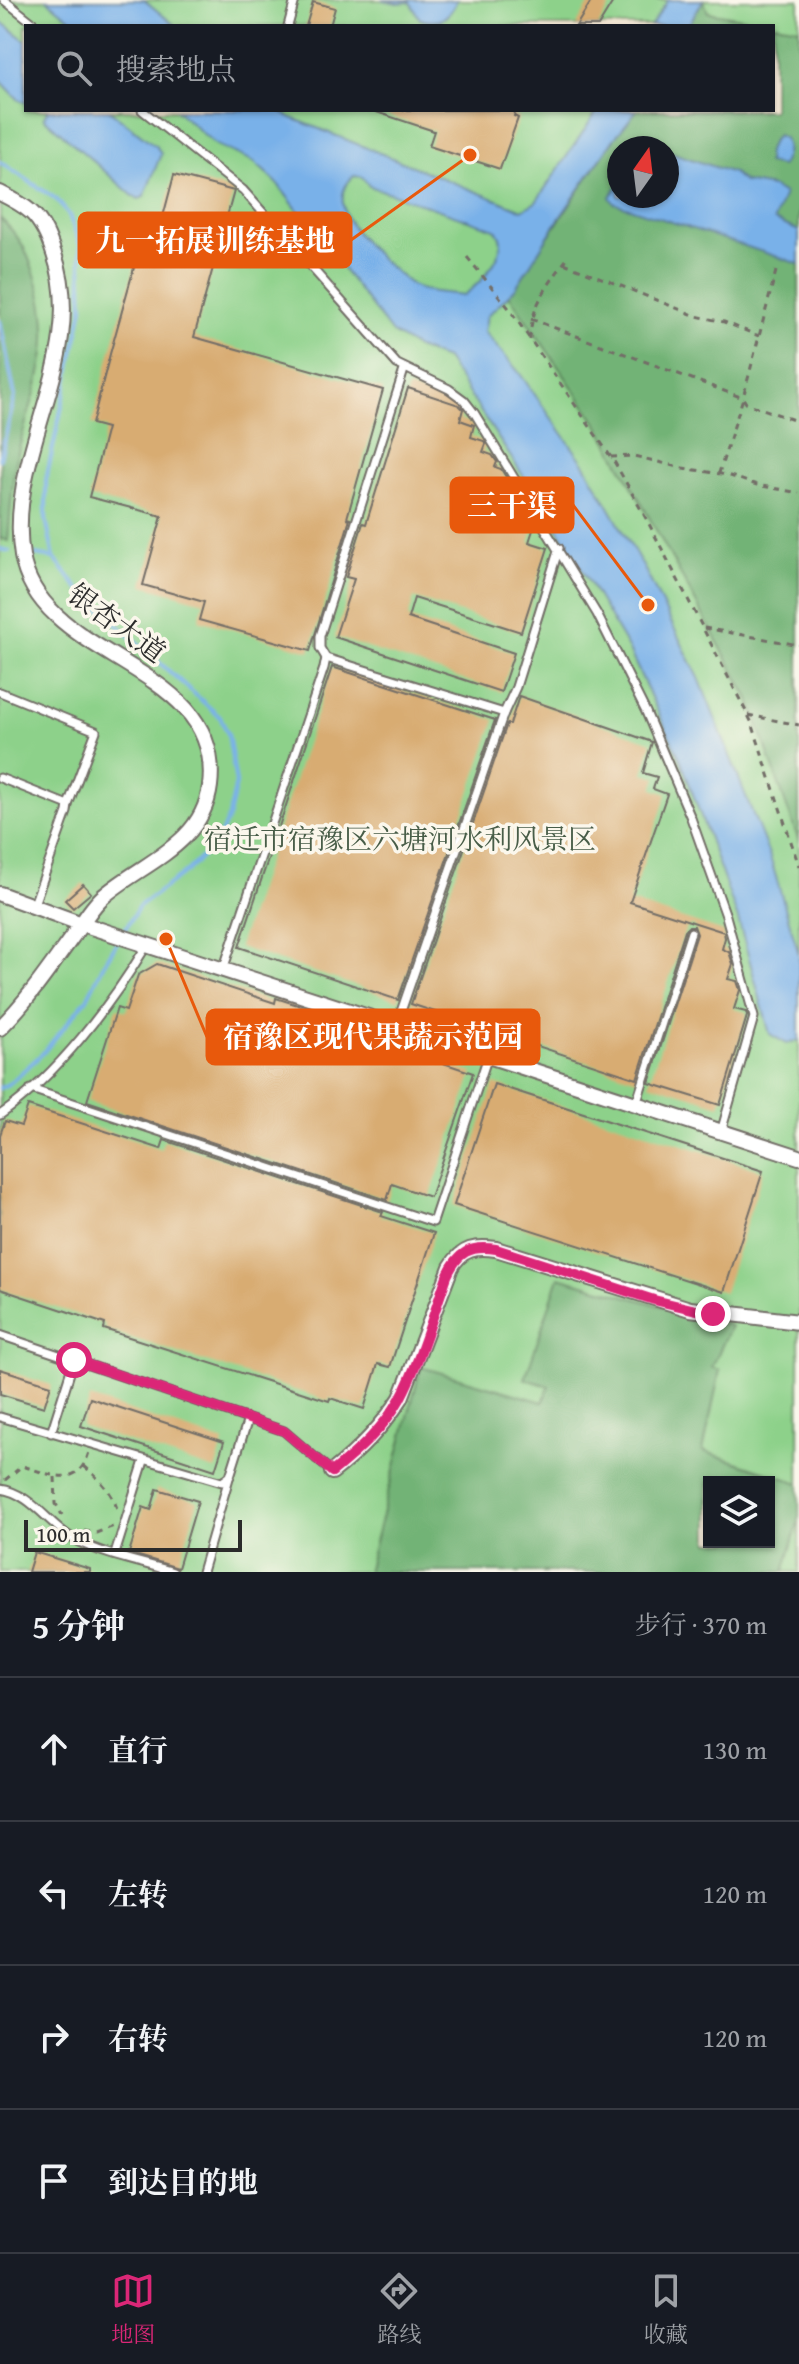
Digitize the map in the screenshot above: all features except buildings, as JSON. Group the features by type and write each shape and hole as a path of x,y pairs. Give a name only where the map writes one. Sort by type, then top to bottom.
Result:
{"street":[{"name":"银杏大道","path":"0,193 30,211 41,224 49,238 64,286 63,325 46,404 30,454 21,508 22,556 32,587 59,620 161,686 179,702 206,737 212,768 207,803 188,836 103,896 86,925 26,1002 0,1028"},
{"path":"0,894 140,943 799,1157"},
{"path":"332,1472 353,1456 388,1418 401,1398 457,1257 479,1246 690,1309 799,1322"}],"lane":[{"path":"4,0 34,24"},
{"path":"289,24 295,0"},
{"path":"145,112 243,190 397,364 449,389 464,400 559,548 597,614 646,712 691,818 741,962 754,1017 721,1132"},
{"path":"404,370 320,636 320,648 326,658 504,713"},
{"path":"396,1026 504,713 516,687 559,548"},
{"path":"223,970 326,658"},
{"path":"0,692 96,731 33,907"},
{"path":"0,778 68,805"},
{"path":"636,1104 691,932"},
{"path":"0,1115 31,1089 101,1013 140,943"},
{"path":"31,1089 433,1222 488,1056"},
{"path":"0,1335 284,1431 332,1472"},
{"path":"51,1433 74,1360"},
{"path":"0,1417 216,1482 227,1480 230,1476"},
{"path":"202,1572 248,1419"},
{"path":"115,1554 144,1461"},
{"path":"0,1488 18,1494 75,1540 173,1572"}],"path":[{"path":"467,257 508,307 611,457 748,715 799,866"},
{"path":"530,340 531,319 538,301 568,257"},
{"path":"564,263 696,316 724,322 759,336"},
{"path":"719,473 743,398 776,271"},
{"path":"531,319 799,422"},
{"path":"611,457 634,456 799,493"},
{"path":"704,628 799,645"},
{"path":"748,715 799,725"},
{"path":"0,1488 22,1466 55,1477 74,1473 84,1466 91,1445"},
{"path":"80,1530 96,1533 111,1526 124,1525 113,1498 84,1466"},
{"path":"55,1477 56,1504 65,1519"}],"green space":[{"name":"宿迁市宿豫区六塘河水利风景区","path":"0,0 799,0 799,1572 0,1572"},
{"path":"703,0 708,12 799,28 799,842 750,701 599,426 509,295 607,149 607,208 679,208 679,136 617,136 635,112 775,112 775,24 689,24"},
{"path":"0,218 29,258 43,304 45,329 40,376 14,473 8,541 0,538"},
{"path":"559,1277 731,1326 712,1367 720,1370 703,1451 799,1483 799,1520 784,1572 367,1572 421,1367 543,1402 549,1386 525,1379"}],"water":[{"path":"47,0 144,0 174,24 77,24"},
{"path":"382,0 457,0 443,18 426,21 420,19 410,2"},
{"path":"668,0 703,0 689,24 652,24"},
{"path":"0,21 24,39 24,102 0,80"},
{"path":"47,112 112,112 157,147 161,154 144,197 139,199 133,196 44,118"},
{"path":"178,112 282,112 522,210 536,202 597,112 635,112 617,136 607,136 607,149 515,289 487,316 484,332 518,371 585,465 644,568 699,678 770,857 799,954 799,1040 787,1044 770,1034 738,919 681,761 628,648 557,527 446,359 417,348 392,333 276,182 253,161 216,145","holes":["354,176 362,177 369,186 495,229 501,246 493,265 479,282 464,295 425,290 412,285 360,237 345,212 345,187"]},
{"path":"777,135 784,138 786,146 786,156 781,166 767,163 769,148"},
{"path":"679,155 733,173 744,182 772,187 784,194 774,220 799,231 799,264 629,208 679,208"}],"waterway":[{"path":"0,162 56,199 69,215 80,245 83,308 46,480 46,519 54,558 82,593 220,717 228,734 236,783 229,816 217,842 186,872 139,906 87,999 42,1054 10,1083 0,1088"},
{"path":"0,321 15,396 0,459"},
{"path":"0,549 9,551"},
{"path":"35,555 54,558"}],"place":[{"name":"九一拓展训练基地","path":"470,155"},
{"name":"三干渠","path":"648,605"},
{"name":"宿豫区现代果蔬示范园","path":"166,939"}],"route":[{"path":"74,1360 284,1431 332,1472 353,1456 388,1418 401,1398 451,1267 457,1257 467,1250 479,1246 496,1249 654,1300 713,1314"}]}
